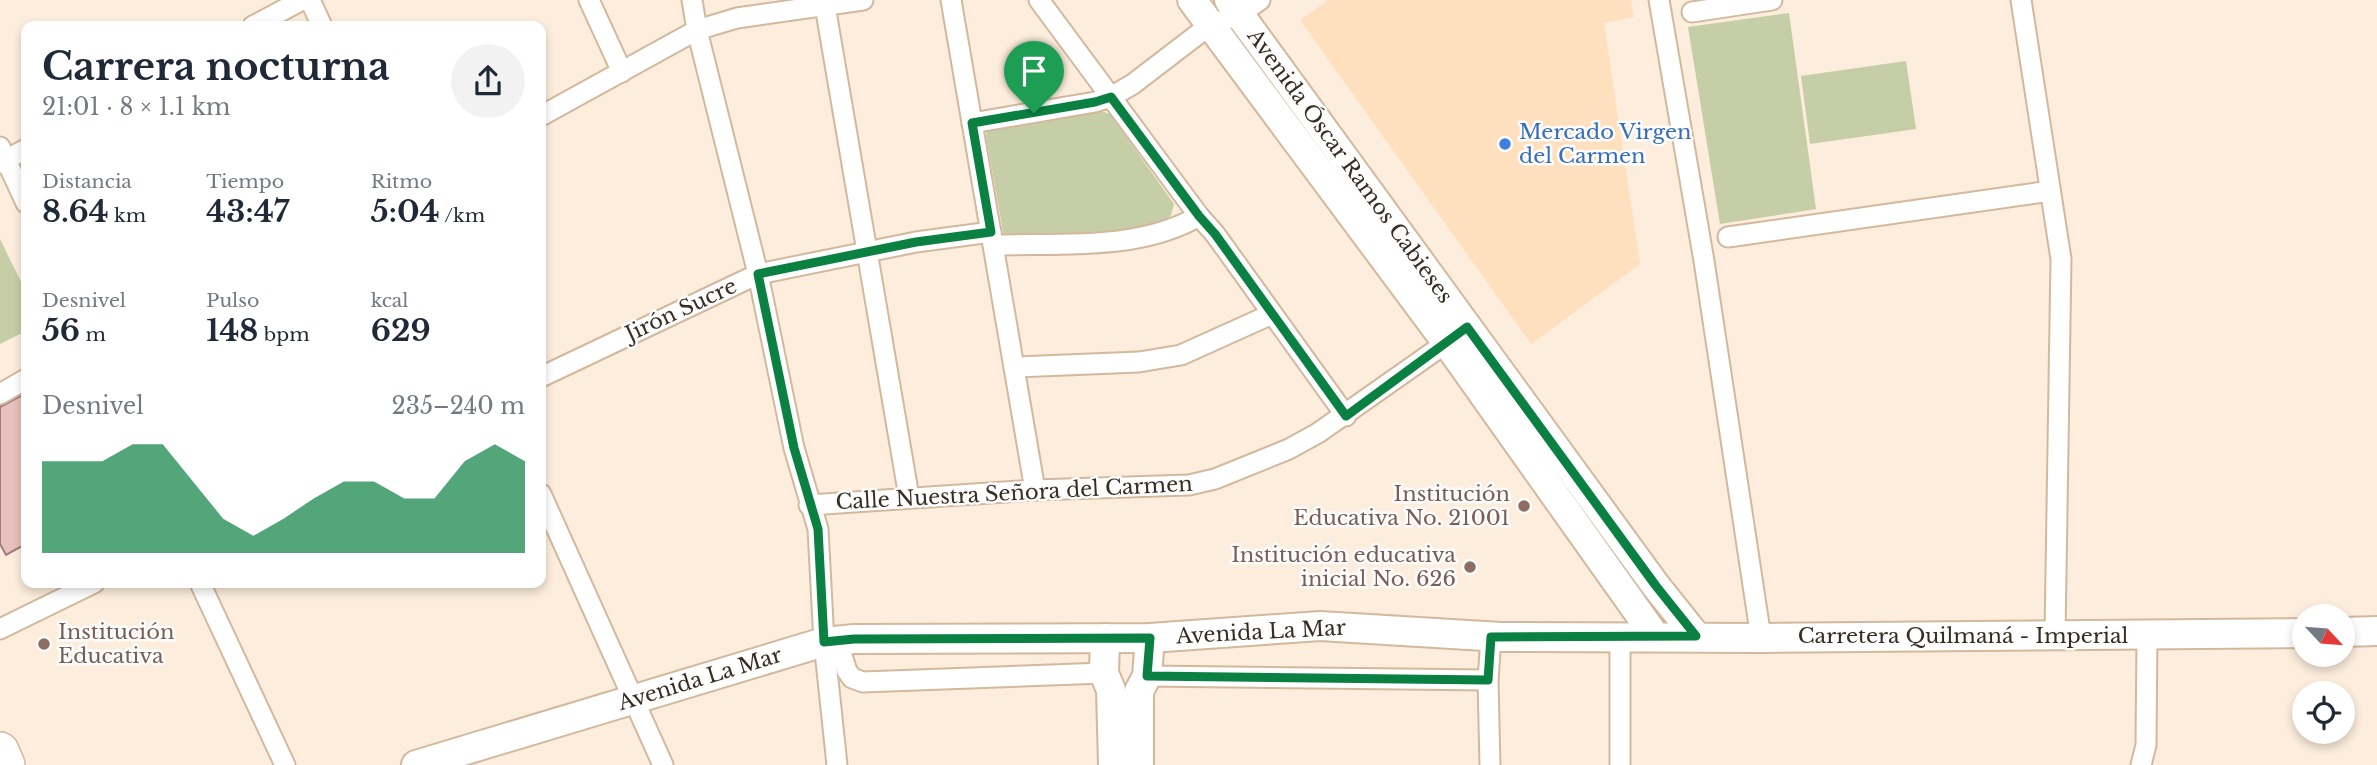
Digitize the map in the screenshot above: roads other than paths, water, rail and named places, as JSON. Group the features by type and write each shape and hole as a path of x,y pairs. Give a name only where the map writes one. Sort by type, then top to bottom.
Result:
{"highway":[{"path":"0,751 6,765"}],"main road":[{"name":"Avenida Óscar Ramos Cabieses","path":"1192,0 1696,636"},
{"name":"Avenida Óscar Ramos Cabieses","path":"1243,5 1655,636"},
{"name":"Avenida La Mar","path":"416,765 831,641 1150,638 1320,626 1491,637 1620,636"},
{"path":"2356,632 2377,631"},
{"name":"Carretera Quilmaná - Imperial","path":"1620,636 1761,638 2292,632"},
{"path":"1105,638 1104,673 1111,690 1114,765"},
{"path":"1139,765 1139,691 1147,676 1150,638"}],"street":[{"path":"262,21 302,0"},
{"path":"310,0 320,21"},
{"path":"589,0 622,72"},
{"path":"692,0 697,30 758,274 794,448 818,529 831,641 837,765"},
{"path":"546,113 697,30 737,18 824,3 863,0"},
{"path":"951,0 1035,490"},
{"path":"1039,0 1215,234 1346,416"},
{"path":"1659,0 1703,261 1761,638"},
{"path":"1692,12 1772,0"},
{"path":"2021,0 2061,259 2055,635"},
{"path":"824,3 909,497"},
{"path":"972,123 1111,97 1133,84 1210,24 1243,5"},
{"path":"21,150 2,156 21,193"},
{"path":"1728,237 2050,191"},
{"name":"Jirón Sucre","path":"546,375 758,274 916,242 992,239 1100,242 1142,237 1178,228 1199,216"},
{"path":"1014,367 1139,362 1181,355 1272,314"},
{"name":"Calle Nuestra Señora del Carmen","path":"809,505 1035,490 1189,485 1246,468 1289,449 1346,416 1457,335"},
{"path":"0,394 21,382"},
{"path":"546,505 663,765"},
{"path":"0,629 84,588"},
{"path":"202,588 285,765"},
{"path":"2141,765 2146,745 2147,635"},
{"path":"1620,636 1620,765"},
{"path":"1490,765 1488,680 1491,637"},
{"path":"831,641 852,678 863,682 1104,673"},
{"path":"1147,676 1488,680"}],"place":[{"name":"Mercado Virgen del Carmen","path":"1505,144"},
{"name":"Institución Educativa No. 21001","path":"1524,506"},
{"name":"Institución educativa inicial No. 626","path":"1470,567"},
{"name":"Institución Educativa","path":"44,644"}]}
